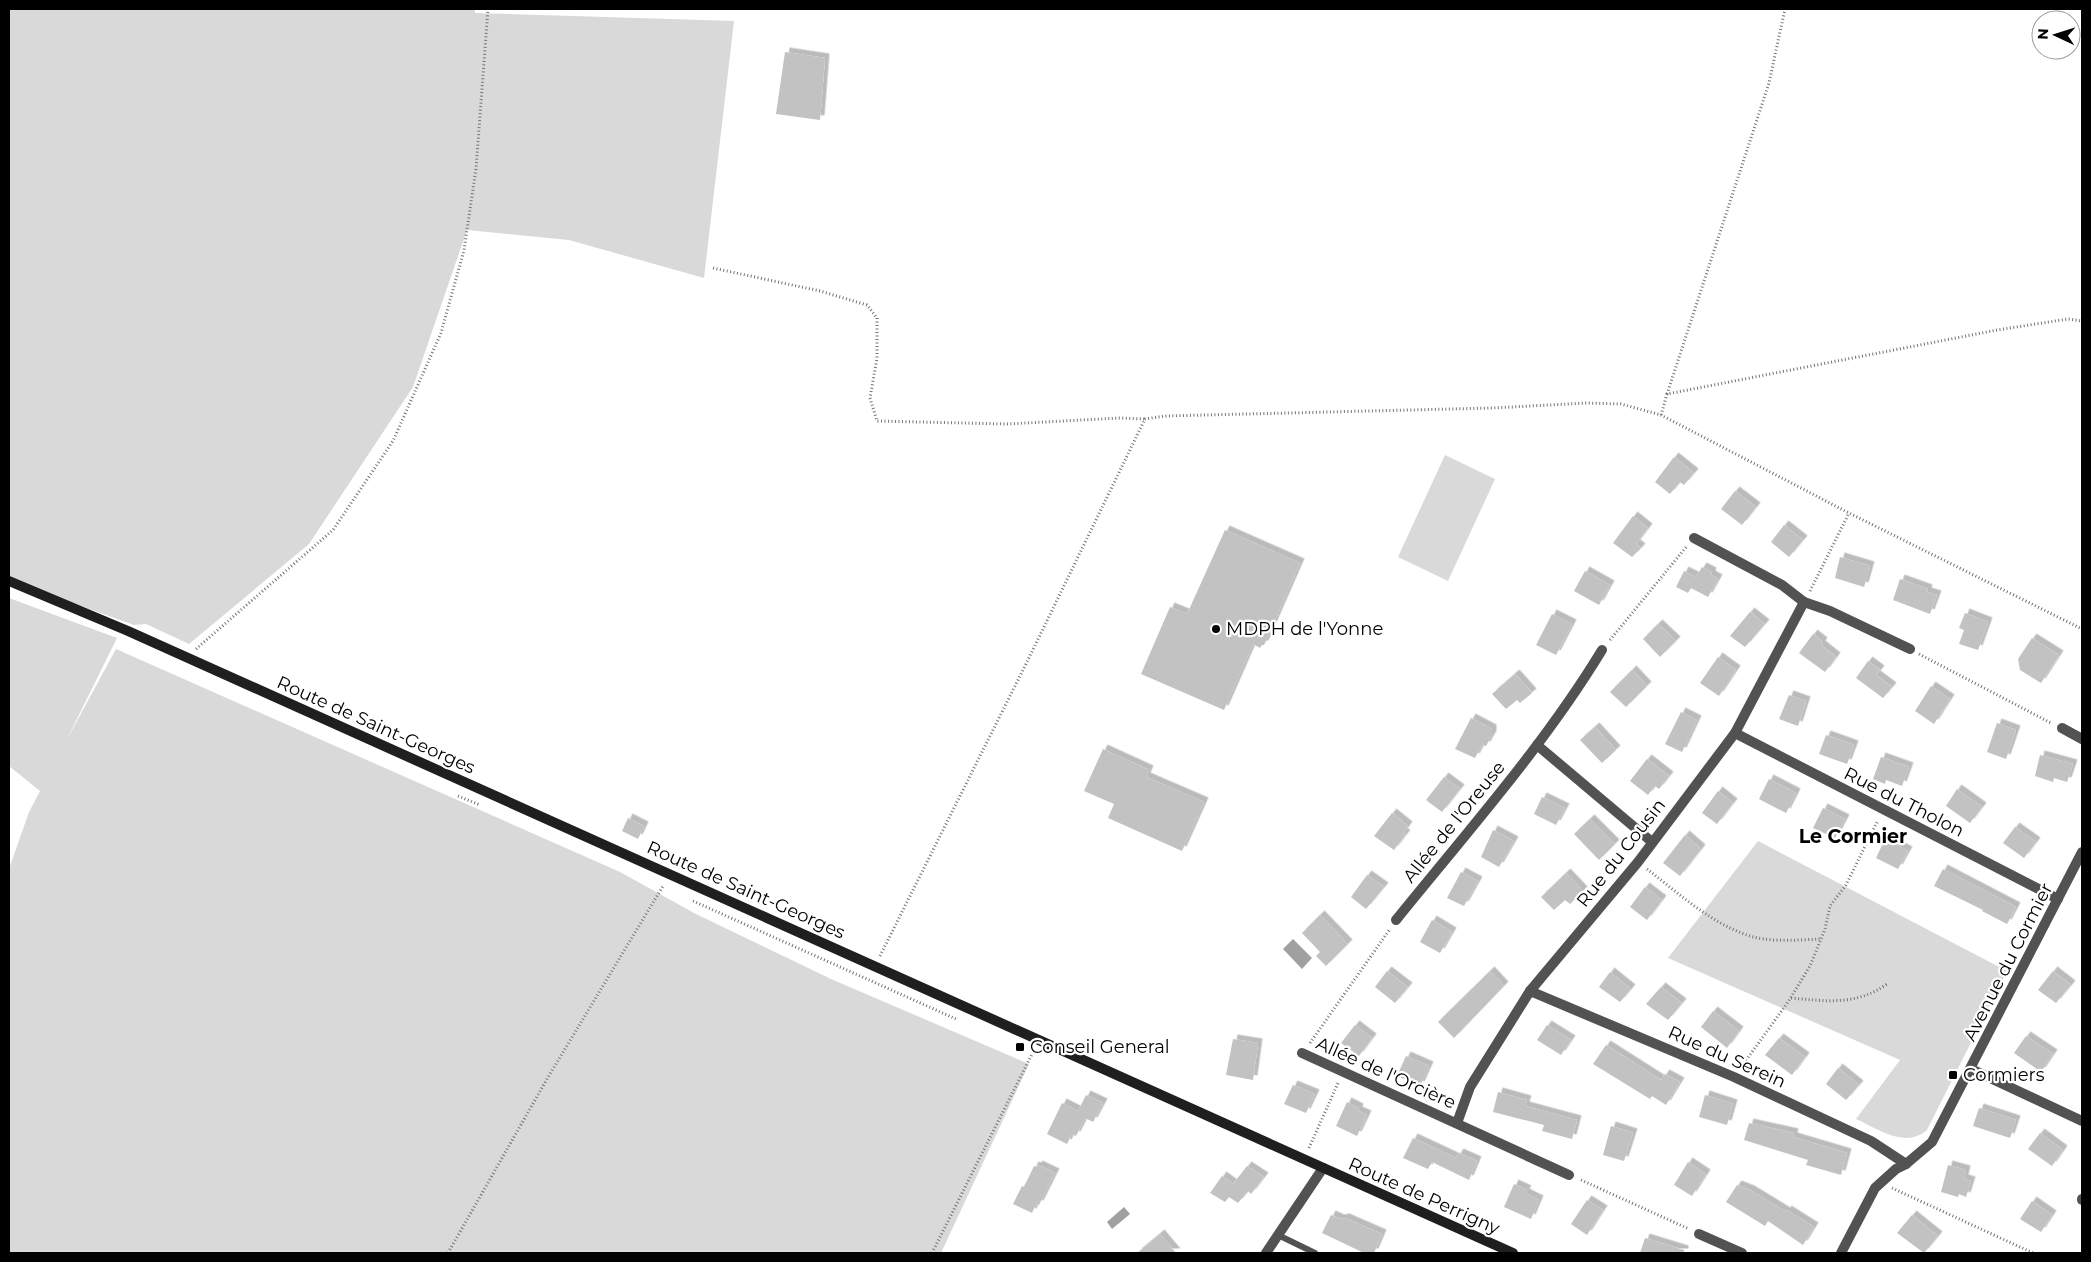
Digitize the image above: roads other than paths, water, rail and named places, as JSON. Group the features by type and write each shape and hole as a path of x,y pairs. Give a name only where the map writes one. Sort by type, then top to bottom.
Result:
{"main road":[{"name":"Route de Saint-Georges","path":"9,580 155,643 1323,1168"},
{"name":"Route de Perrigny","path":"1323,1168 1513,1253"}],"street":[{"path":"1694,538 1782,585 1804,602 1830,611 1910,649"},
{"name":"Rue du Cousin","path":"1530,991 1638,862 1735,733 1804,602"},
{"name":"Allée de l'Oreuse","path":"1396,920 1537,745 1575,694 1602,650"},
{"path":"2062,728 2082,739"},
{"name":"Rue du Tholon","path":"1735,733 2058,899"},
{"path":"1537,745 1652,842"},
{"name":"Avenue du Cormier","path":"1841,1253 1875,1188 1896,1169 1906,1164 1932,1142 2082,852"},
{"name":"Rue du Serein","path":"1530,991 1734,1077 1871,1141 1906,1164"},
{"name":"Allée de l'Orcière","path":"1457,1123 1470,1087 1530,991"},
{"name":"Allée de l'Orcière","path":"1302,1053 1569,1175"},
{"path":"1971,1069 2082,1122"},
{"path":"1266,1253 1323,1168"},
{"path":"1699,1234 1742,1253"}],"lane":[{"path":"1278,1235 1316,1253"}],"place":[{"name":"MDPH de l'Yonne","path":"1216,629"},
{"name":"Conseil General","path":"1020,1047"},
{"name":"Cormiers","path":"1953,1075"}],"district":[{"name":"Le Cormier","path":"1853,836"}]}
